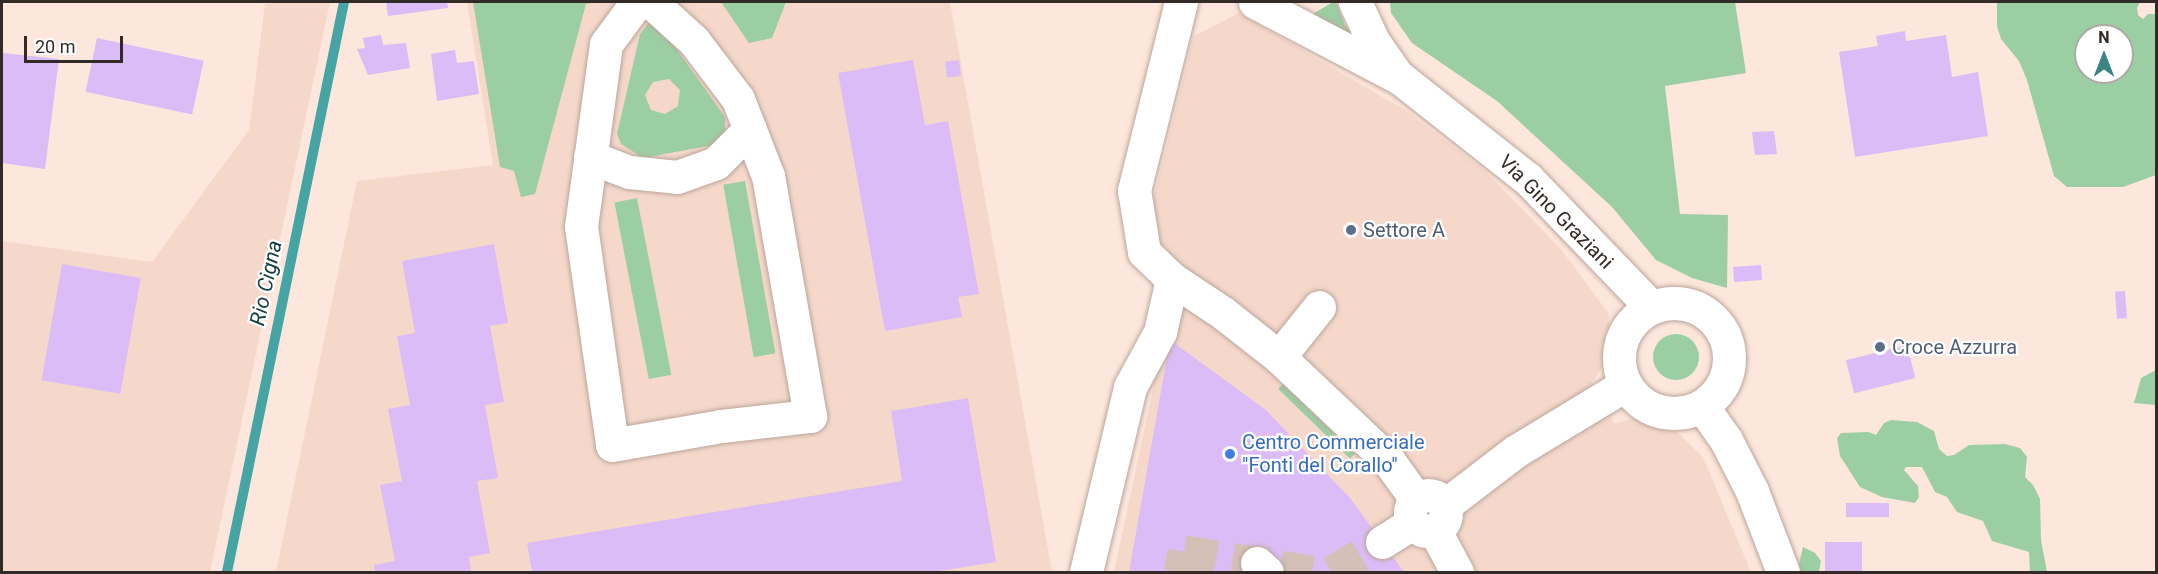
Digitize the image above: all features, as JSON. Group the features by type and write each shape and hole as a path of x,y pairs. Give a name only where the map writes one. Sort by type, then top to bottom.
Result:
{"street":[{"path":"637,2 606,44 581,226 612,445 722,426 810,416 768,176 750,129 738,99 694,40 651,2"},
{"path":"1181,2 1134,190 1144,252 1172,279 1223,313 1279,357 1388,460 1427,514 1457,573"},
{"name":"Via Gino Graziani","path":"1255,2 1400,78 1528,179 1651,307"},
{"name":"Via Gino Graziani","path":"1355,2 1373,41 1400,78"},
{"path":"590,157 629,172 677,177 716,163 750,129"},
{"path":"1086,573 1130,387 1160,332 1172,279"},
{"path":"1667,303 1683,303 1698,308 1711,317 1721,329 1729,345 1730,363 1721,388 1702,406 1686,413 1659,411 1636,399 1625,384 1619,368 1619,349 1625,332 1636,317 1651,307 1667,303"},
{"path":"1279,357 1319,307"},
{"path":"1382,542 1427,514 1516,451 1625,384"},
{"path":"1702,406 1726,440 1752,491 1783,573"}],"shaded area":[{"path":"330,2 210,572 2,572 2,241 152,262 249,130 265,4"},
{"path":"467,2 950,2 1052,572 276,572 357,181 493,165"},
{"path":"1239,13 1405,110 1483,169 1561,249 1609,314 1609,356 1592,383 1614,423 1646,417 1675,430 1703,457 1751,572 1114,572 1166,327 1151,209 1194,36"}],"green space":[{"path":"473,2 597,2 586,4 535,194 521,197 514,171 500,167"},
{"path":"721,2 786,2 772,38 749,43"},
{"path":"1336,2 1345,25 1362,50 1306,18"},
{"path":"1390,2 1735,2 1746,73 1665,86 1680,214 1728,215 1727,288 1692,278 1656,260 1612,207 1497,101 1412,43 1391,13"},
{"path":"1997,2 2140,2 2137,8 2138,15 2143,19 2148,14 2156,14 2156,175 2123,187 2067,187 2054,176 2027,80 2019,61 2001,39 1997,26"},
{"path":"648,24 660,26 725,117 725,131 719,144 643,158 621,144 617,134 640,34","holes":["669,79 680,90 678,106 665,114 651,110 645,95 653,82"]},
{"path":"745,181 775,353 754,357 723,185"},
{"path":"637,198 671,375 649,379 614,202"},
{"path":"1676,334 1692,341 1699,357 1692,373 1676,380 1660,373 1653,357 1660,341"},
{"path":"2156,370 2156,405 2134,403 2141,378"},
{"path":"1283,384 1355,453 1350,459 1278,389"},
{"path":"1891,420 1917,422 1934,431 1939,449 1947,456 1954,455 1969,445 2005,444 2020,448 2027,457 2025,477 2033,485 2040,499 2041,540 2047,572 2030,572 2029,552 1992,541 1983,521 1957,512 1947,497 1935,492 1922,467 1906,467 1904,470 1918,486 1919,497 1915,503 1882,497 1860,487 1840,456 1837,438 1841,433 1868,432 1876,435 1884,423"},
{"path":"1803,547 1815,553 1821,561 1819,572 1797,572"}],"building":[{"path":"386,2 447,2 448,8 388,16"},
{"path":"1905,31 1906,41 1946,35 1952,77 1978,72 1988,136 1855,157 1839,52 1878,46 1876,36"},
{"path":"381,35 383,45 406,43 410,68 368,75 357,49 365,48 363,38"},
{"path":"97,38 204,61 192,114 86,92"},
{"path":"455,50 457,63 474,61 479,94 437,101 431,54"},
{"path":"3,53 59,59 45,169 2,163"},
{"path":"913,60 925,125 948,121 979,294 958,297 962,317 885,331 838,73"},
{"path":"959,60 961,76 947,78 945,62"},
{"path":"1774,131 1777,154 1755,155 1752,132"},
{"path":"494,244 508,323 490,326 504,402 485,405 498,478 477,481 490,553 469,557 471,572 375,572 374,565 395,561 380,485 402,481 388,409 410,405 397,336 415,333 402,261"},
{"path":"62,264 141,278 120,394 42,380"},
{"path":"1761,265 1762,280 1734,282 1733,267"},
{"path":"2125,291 2127,318 2117,319 2115,292"},
{"name":"Centro Commerciale \"Fonti del Corallo\"","path":"1170,340 1266,410 1350,498 1404,572 1129,572"},
{"path":"1907,345 1915,378 1854,393 1846,360"},
{"path":"968,398 996,562 932,572 532,572 527,543 902,481 891,411"},
{"path":"1846,503 1889,503 1889,517 1846,517"},
{"path":"1825,542 1862,542 1862,572 1825,572"}],"waterway":[{"name":"Rio Cigna","path":"227,572 344,2"}],"tunnel":[{"path":"1332,572 1382,542"},
{"path":"1180,572 1184,551 1312,572"}],"place":[{"name":"Settore A","path":"1351,230"},
{"name":"Croce Azzurra","path":"1880,347"},
{"name":"Centro Commerciale \"Fonti del Corallo\"","path":"1230,454"}]}
